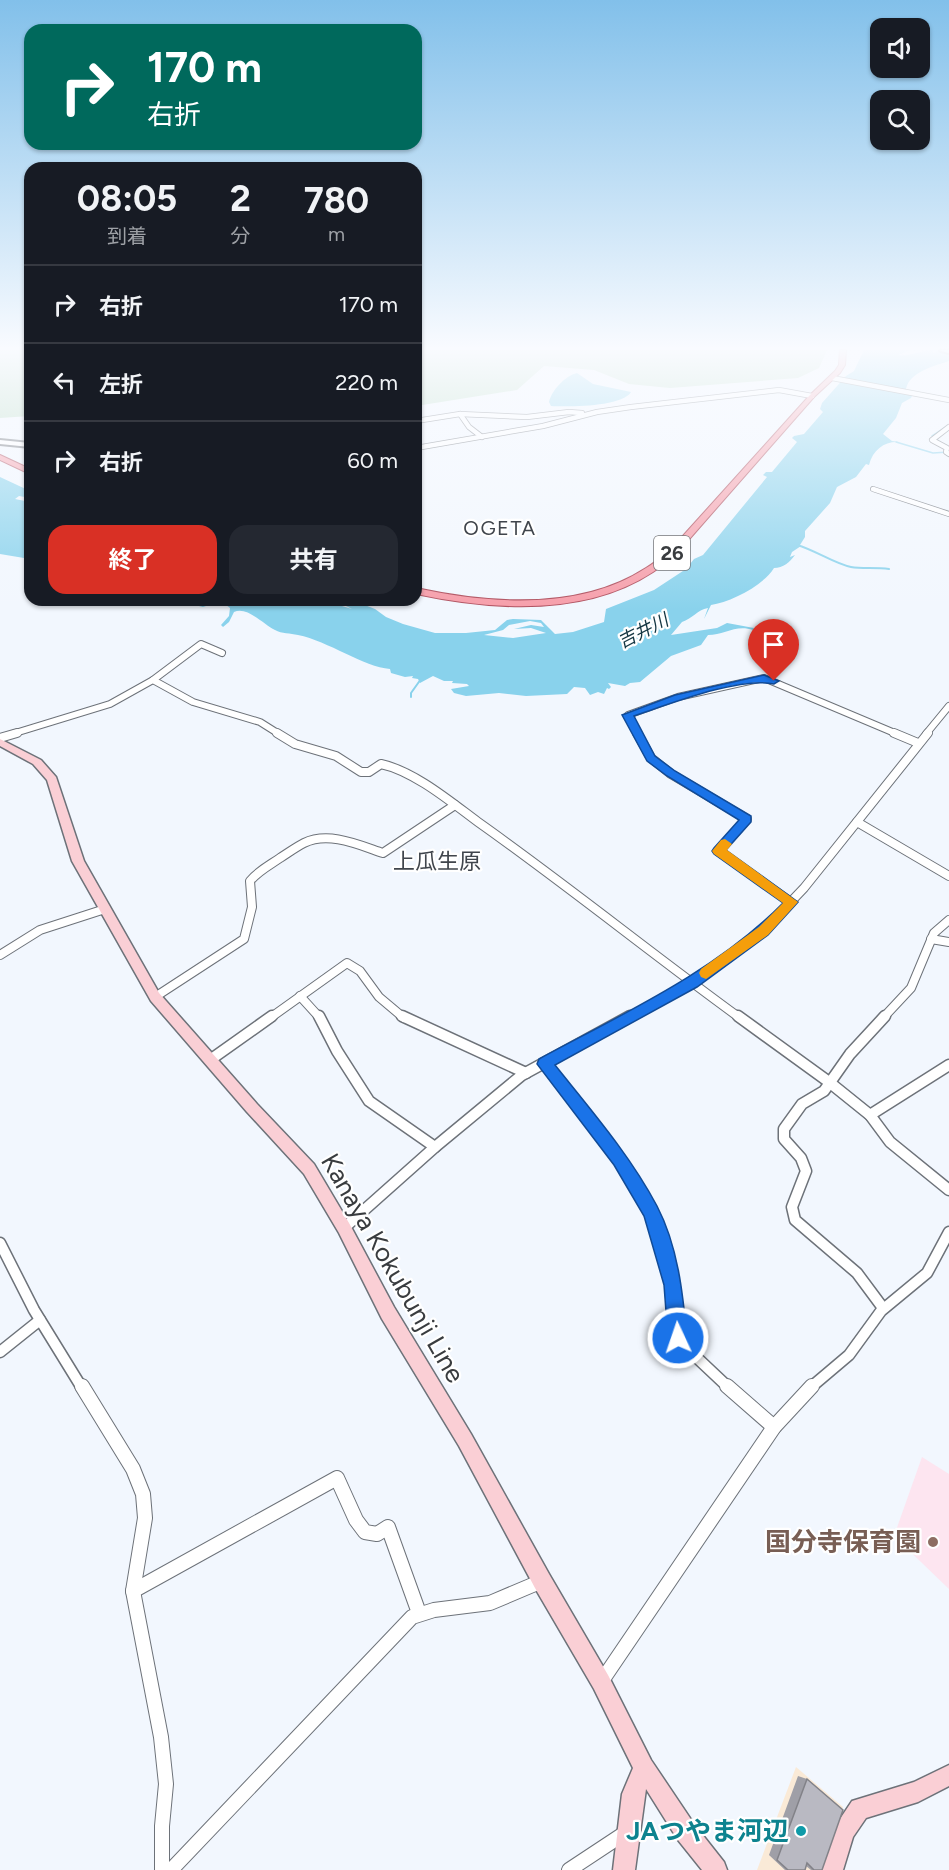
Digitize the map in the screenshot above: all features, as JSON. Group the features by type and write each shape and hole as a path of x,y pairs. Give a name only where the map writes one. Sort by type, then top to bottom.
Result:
{"main road":[{"name":"26","path":"422,592 475,602 530,602 584,595 638,577 660,564 675,550 775,437"},
{"path":"0,457 24,469"},
{"name":"Kanaya Kokubunji Line","path":"0,740 30,757 48,774 57,791 78,861 155,997 309,1169 344,1228 388,1313 465,1440 542,1581 601,1682 644,1767 686,1832 716,1870"},
{"path":"624,1870 633,1794 644,1767"},
{"path":"832,1870 852,1815 860,1809 918,1791 949,1775"}],"street":[{"path":"422,447 480,437"},
{"path":"936,437 932,440 946,448 949,454"},
{"path":"0,442 24,444"},
{"path":"873,489 949,514"},
{"path":"0,740 110,704 153,680 201,644 222,653"},
{"path":"792,902 718,851 747,819 671,774 651,758 628,715 678,698 764,678 918,743"},
{"path":"153,680 193,702 260,722 295,744 336,756 361,772 369,772 381,764 391,766 454,805 534,861 692,983 829,1082 870,1115 890,1142 949,1190"},
{"path":"344,1228 435,1147 526,1073 692,983 764,931 792,902 949,706"},
{"path":"155,997 244,939 252,907 250,881 300,846 308,841 323,839 350,843 383,853 454,805"},
{"path":"857,822 949,876"},
{"path":"0,954 40,930 105,909"},
{"path":"883,1308 856,1273 792,1218 792,1207 806,1171 801,1158 784,1139 784,1129 802,1104 824,1091 850,1054 917,979 931,939 936,930 949,920"},
{"path":"931,939 949,942"},
{"path":"210,1060 346,963 360,971 386,1004 409,1021 526,1073"},
{"path":"300,996 319,1016 337,1051 369,1101 435,1147"},
{"path":"545,1064 620,1160 651,1212 663,1244 673,1285 678,1338 723,1383 774,1427"},
{"path":"870,1115 901,1095 920,1087 949,1065"},
{"path":"601,1682 774,1427 809,1389 849,1355 883,1308 927,1273 949,1232"},
{"path":"0,1243 40,1320 140,1482 145,1518 133,1591 161,1737 166,1784 162,1826 162,1870"},
{"path":"0,1352 40,1320"},
{"path":"133,1591 337,1478 356,1520 365,1533 377,1534 388,1527 419,1613"},
{"path":"171,1870 405,1622 419,1613 487,1604 542,1581"},
{"path":"569,1870 628,1832"}],"shaded area":[{"path":"922,1457 949,1474 949,1589 894,1536"},
{"name":"JAつやま河辺","path":"796,1767 843,1807 821,1870 757,1870"}],"water":[{"name":"吉井川","path":"887,437 899,442 880,447 873,455 869,465 866,464 856,477 837,487 830,503 805,531 801,546 792,552 790,557 795,555 791,560 783,566 774,568 762,581 746,592 711,605 704,619 708,608 682,622 671,635 717,628 727,623 754,628 753,630 741,628 708,635 701,645 671,656 640,682 625,686 608,683 611,687 607,688 604,694 598,692 590,695 585,688 574,687 567,694 526,696 499,693 466,696 454,693 451,689 469,686 467,684 452,683 453,681 444,681 433,676 420,683 418,679 412,678 413,676 405,677 391,673 390,669 369,664 310,638 278,631 244,611 234,612 229,622 223,627 221,625 229,616 230,608 228,606 342,606 352,609 346,606 367,606 403,624 435,633 495,630 507,620 513,619 541,620 555,634 573,632 604,622 606,609 654,590 686,569 694,559 703,555 767,477 763,475 766,472 772,472 797,442 792,438","holes":["530,621 541,623 544,627 531,625 514,629 531,628 546,633 513,638 484,635 503,630 509,625"]},
{"path":"0,477 24,488 24,497 19,496 15,499 24,501 24,558 0,554"}],"building":[{"name":"JAつやま河辺","path":"807,1779 843,1810 822,1870 814,1870 807,1863 805,1870 788,1870 777,1860"}],"waterway":[{"path":"934,437 940,442"},
{"path":"896,442 933,453 948,452"},
{"path":"797,545 855,568 889,569"},
{"path":"411,697 411,693 421,679"}],"slow traffic":[{"path":"706,973 764,931 792,902 718,851 725,844"}],"place":[{"name":"国分寺保育園","path":"933,1542"},
{"name":"JAつやま河辺","path":"801,1831"}],"district":[{"name":"OGETA","path":"500,528"},
{"name":"上瓜生原","path":"437,861"}],"route":[{"path":"678,1338 673,1285 651,1212 620,1160 545,1064 692,983 764,931 792,902 718,851 747,819 671,774 651,758 628,715 678,698 750,680 764,678 774,681"}]}
